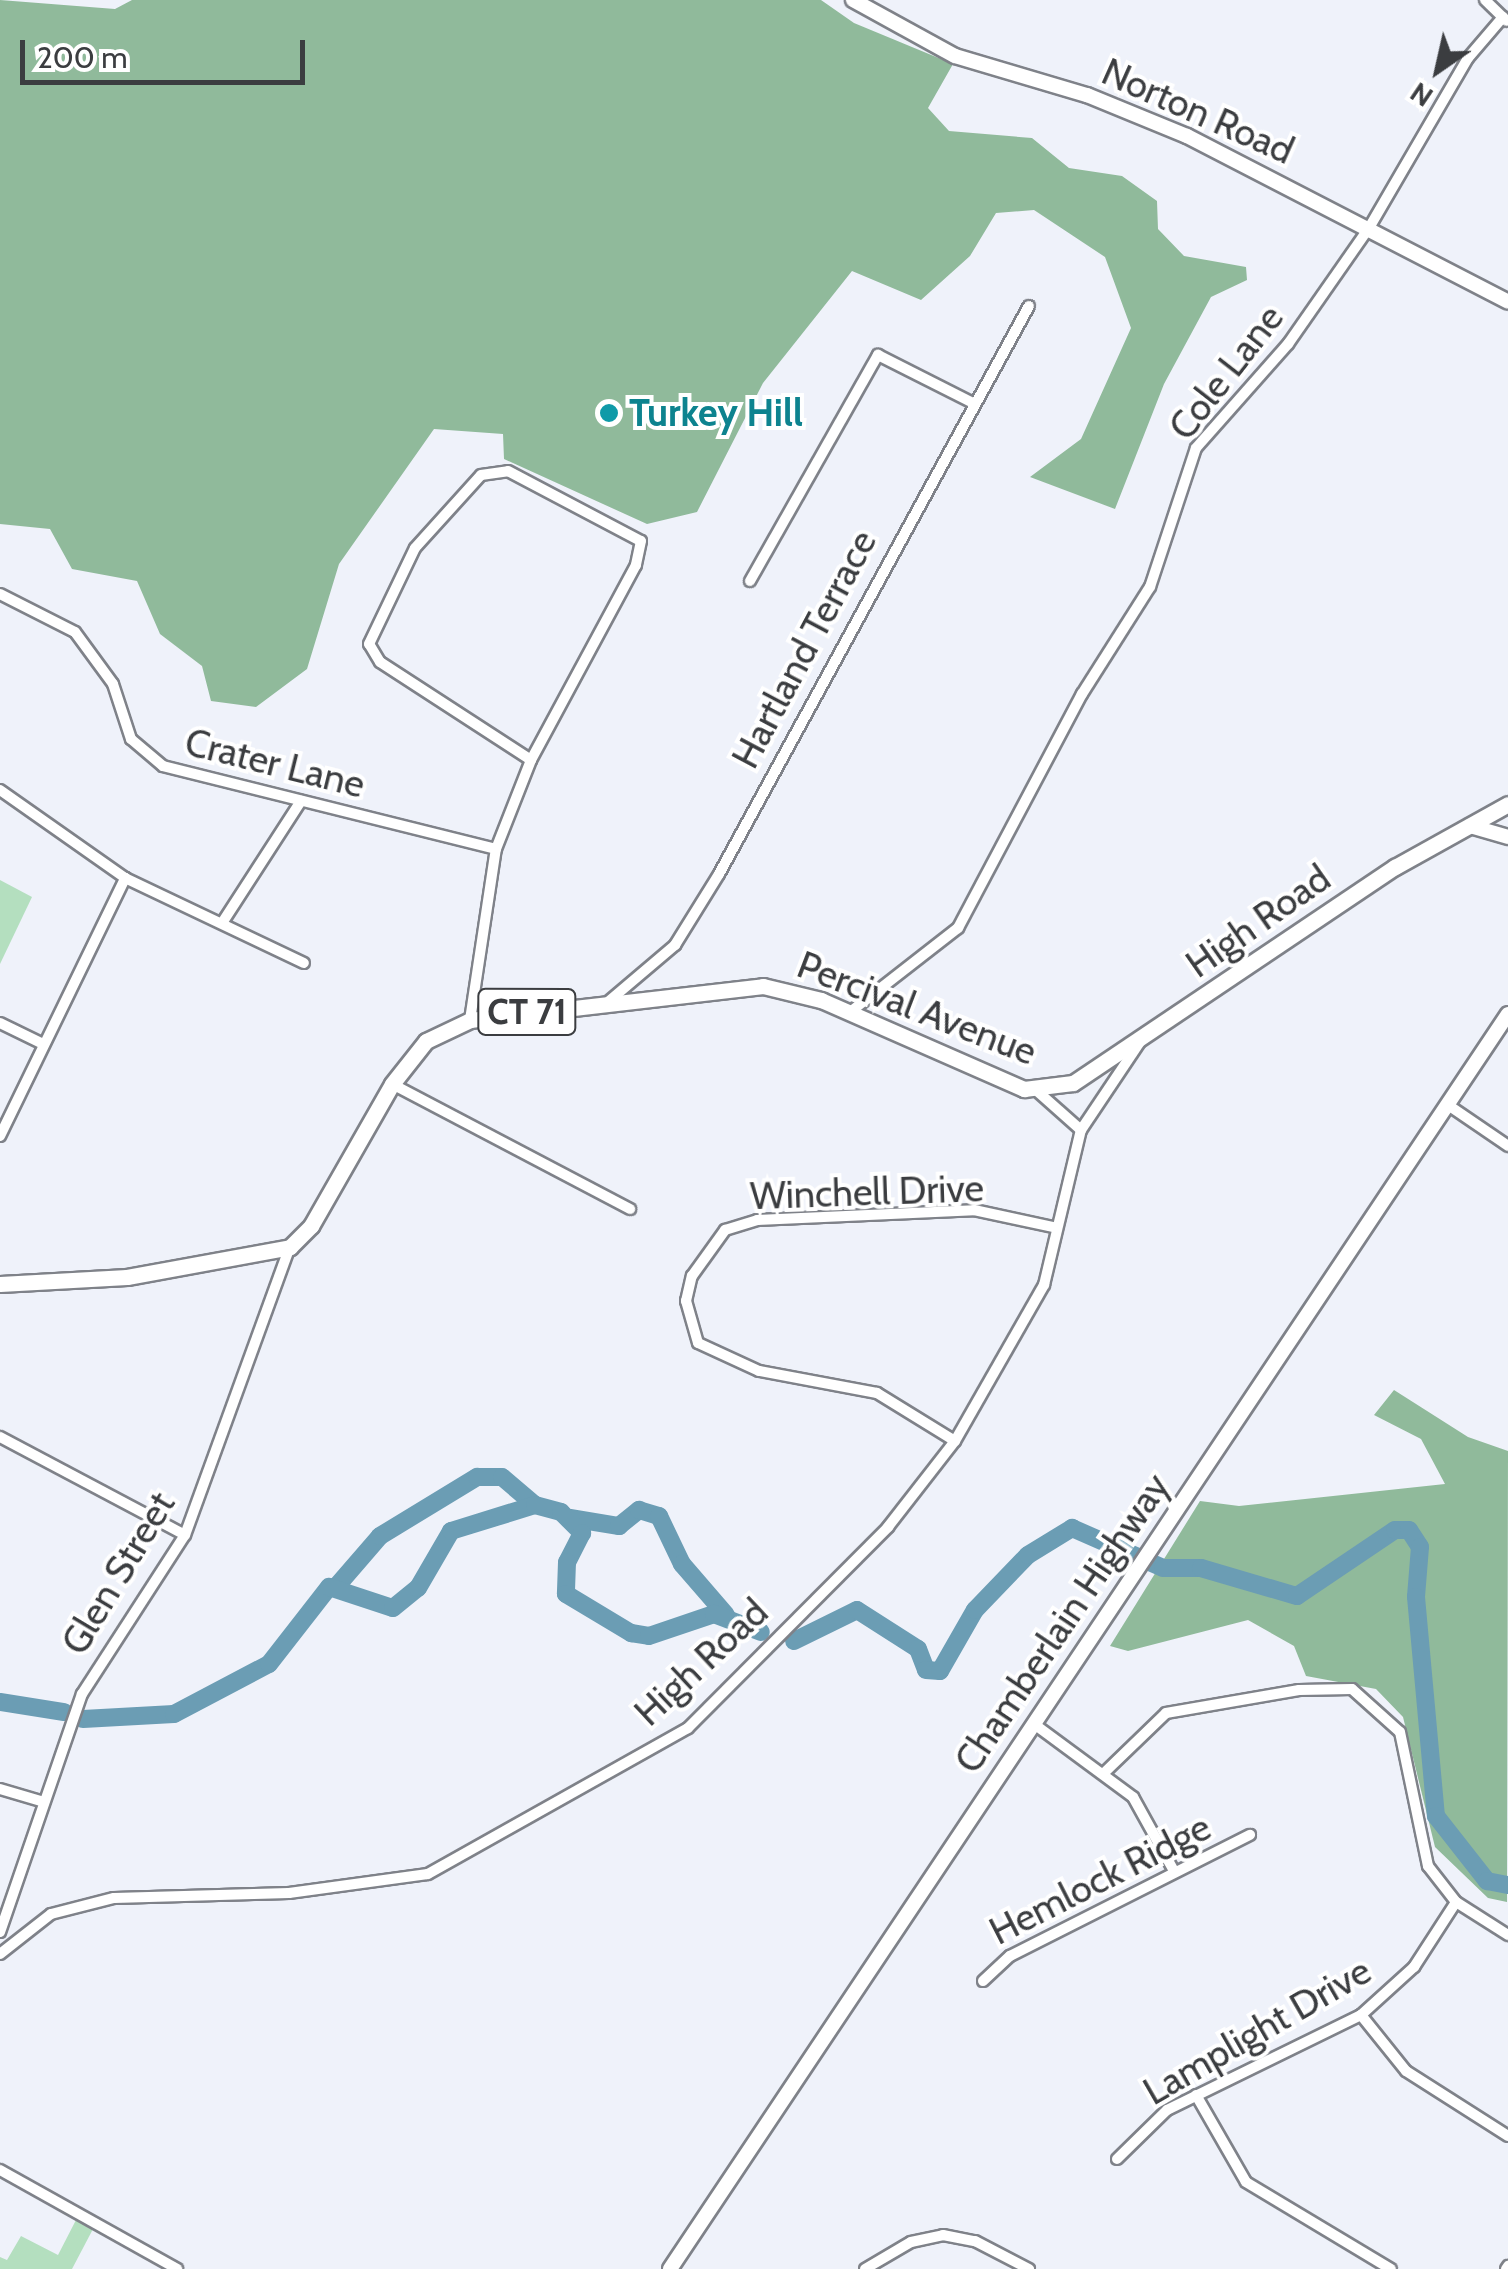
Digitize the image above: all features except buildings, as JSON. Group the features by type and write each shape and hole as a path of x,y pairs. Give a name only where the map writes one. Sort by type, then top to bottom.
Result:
{"main road":[{"name":"Norton Road","path":"853,0 955,56 1087,94 1187,136 1508,302"},
{"name":"High Road","path":"1140,1042 1372,882 1508,804"},
{"path":"1470,826 1508,837"},
{"name":"Percival Avenue","path":"290,1246 311,1226 392,1084 426,1041 470,1020 609,1000 763,986 850,1012 1036,1090 1073,1083 1140,1042"},
{"name":"Chamberlain Highway","path":"670,2269 1508,1014"},
{"path":"0,1284 126,1277 290,1246"}],"street":[{"path":"1485,0 1506,19"},
{"name":"Cole Lane","path":"850,1012 958,928 1082,694 1150,587 1196,448 1288,344 1370,228 1459,72 1506,19"},
{"name":"Hartland Terrace","path":"609,1000 676,944 719,874 970,402 1030,306"},
{"path":"750,582 878,355 970,402"},
{"path":"470,1020 496,849 531,760 636,565 641,541 531,479 496,471 472,483 415,548 369,644 380,662 531,760"},
{"name":"Crater Lane","path":"0,594 74,632 113,684 131,739 163,766 496,849"},
{"path":"0,790 125,878 224,920 304,963"},
{"path":"224,920 301,801"},
{"path":"0,1136 125,878"},
{"path":"0,1023 43,1044"},
{"name":"High Road","path":"0,1954 51,1914 114,1898 289,1893 428,1874 688,1728 888,1527 956,1441 1044,1285 1081,1130 1140,1042"},
{"path":"392,1084 630,1209"},
{"path":"1036,1090 1081,1130"},
{"path":"1448,1105 1508,1146"},
{"name":"Winchell Drive","path":"956,1441 877,1393 759,1371 698,1344 686,1301 692,1276 726,1230 756,1220 974,1210 1057,1228"},
{"name":"Glen Street","path":"0,1932 96,1664 186,1536 290,1246"},
{"path":"0,1437 186,1536"},
{"path":"1106,1771 1166,1713 1299,1690 1352,1689 1400,1732 1420,1850 1456,1902 1508,1935"},
{"path":"1034,1724 1106,1771 1132,1797 1174,1871"},
{"path":"0,1789 44,1802"},
{"name":"Hemlock Ridge","path":"983,1981 1010,1956 1250,1835"},
{"name":"Lamplight Drive","path":"1117,2159 1167,2110 1362,2015 1414,1967 1456,1902"},
{"path":"1362,2015 1406,2070 1508,2136"},
{"path":"1196,2096 1246,2182 1391,2269"},
{"path":"0,2170 177,2269"},
{"path":"865,2269 911,2242 943,2235 975,2241 1029,2269"}],"green space":[{"path":"0,0 115,9 132,0 821,0 854,23 953,64 928,108 949,131 1032,138 1069,168 1122,176 1157,201 1158,229 1184,256 1246,267 1247,280 1211,297 1164,384 1115,509 1030,477 1081,439 1131,328 1105,257 1034,210 996,213 970,256 921,300 852,271 763,383 697,512 647,524 504,459 503,434 434,429 339,564 307,669 256,707 211,701 202,666 160,634 137,581 72,569 50,529 0,524"},
{"path":"0,880 32,897 0,964"},
{"path":"1394,1390 1468,1437 1508,1451 1507,1902 1488,1898 1435,1847 1403,1717 1376,1689 1306,1676 1294,1646 1248,1620 1128,1651 1110,1646 1200,1501 1239,1506 1445,1484 1421,1439 1374,1415"},
{"path":"76,2220 93,2229 72,2269 0,2269 0,2257 7,2260 21,2236 58,2255"}],"waterway":[{"path":"336,1587 380,1536 477,1477 502,1477 535,1505"},
{"path":"83,1719 174,1714 269,1664 329,1587 393,1608 418,1588 451,1531 535,1505 561,1512 582,1533 567,1562 566,1594 631,1633 649,1636 714,1614 761,1632"},
{"path":"570,1518 619,1526 639,1510 659,1516 682,1564 726,1615"},
{"path":"794,1641 857,1610 918,1649 926,1670 940,1671 975,1610 1028,1555 1072,1528 1163,1568 1201,1568 1297,1596 1395,1530 1409,1530 1420,1547 1416,1597 1436,1816 1487,1881 1508,1885"},
{"path":"0,1702 64,1712"}],"place":[{"name":"Turkey Hill","path":"609,413"}]}
